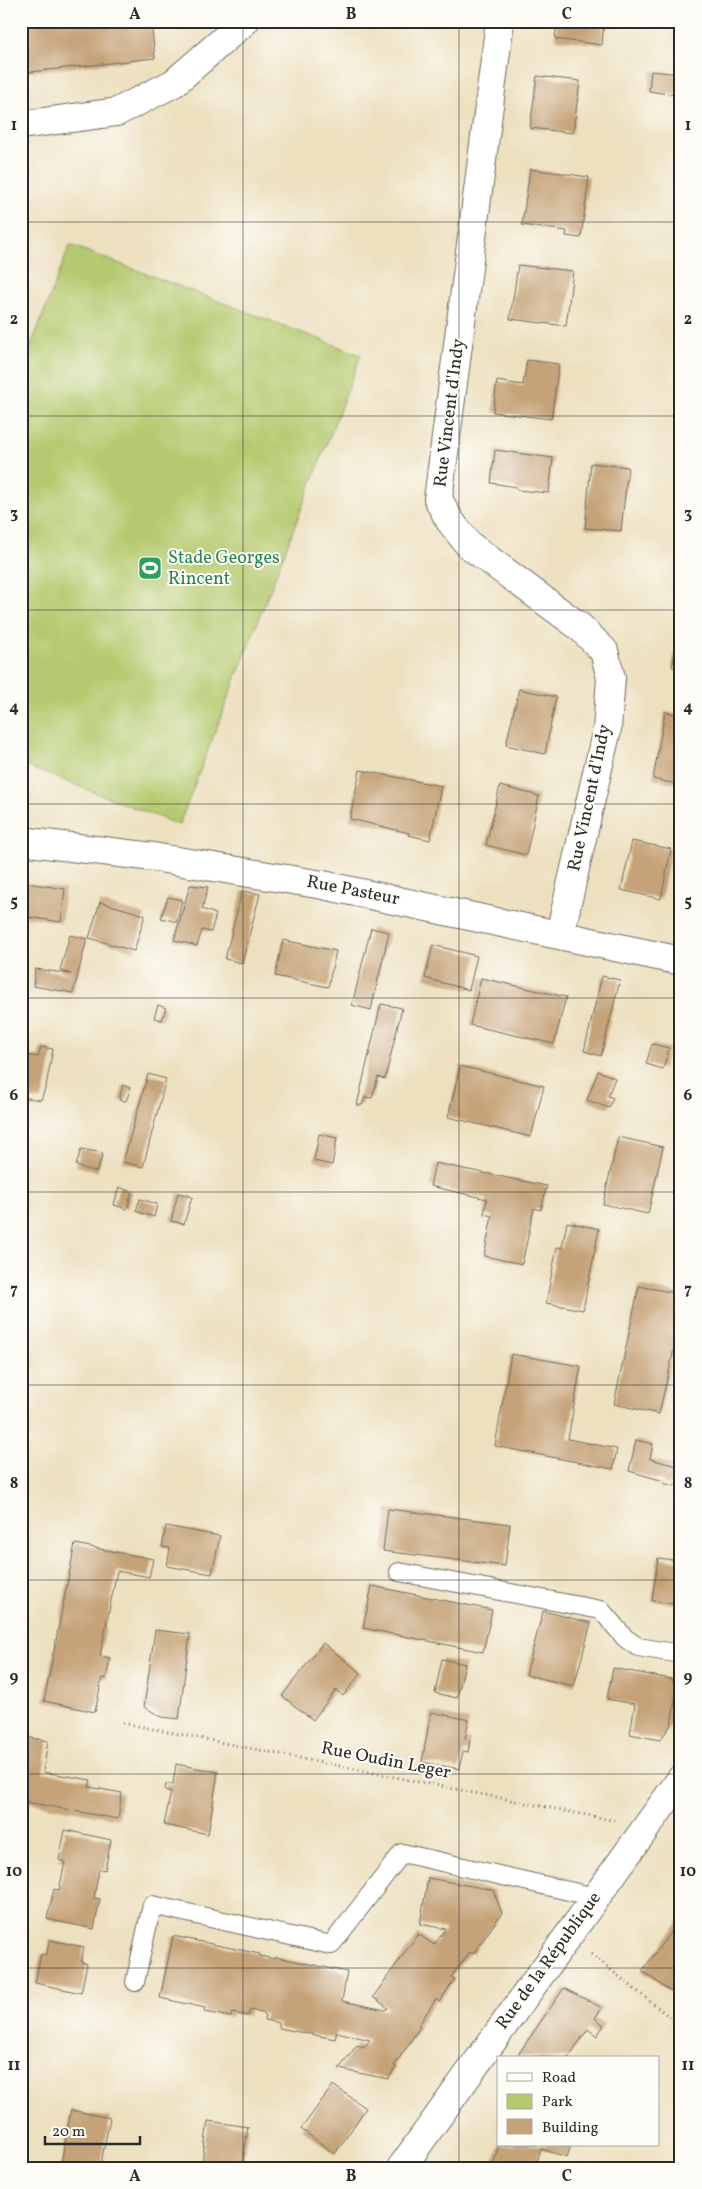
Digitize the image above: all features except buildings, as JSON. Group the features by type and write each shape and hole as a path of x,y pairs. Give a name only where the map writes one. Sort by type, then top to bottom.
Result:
{"street":[{"path":"21,125 117,112 174,83 244,21"},
{"name":"Rue Vincent d'Indy","path":"500,21 438,499 450,522 469,545 580,627 604,651 611,678 607,729 560,934"},
{"name":"Rue Pasteur","path":"21,841 153,857 323,885 681,961"},
{"name":"Rue de la République","path":"401,2168 681,1779"}],"lane":[{"path":"399,1572 601,1610 625,1638 638,1647 681,1654"},
{"path":"136,1982 152,1905 331,1945 402,1853 595,1897"}],"path":[{"name":"Rue Oudin Leger","path":"123,1723 618,1821 638,1839"},
{"path":"590,1953 681,2026"}],"green space":[{"name":"Stade Georges Rincent","path":"70,245 361,355 179,825 21,764 21,371"}],"place":[{"name":"Stade Georges Rincent","path":"150,568"}]}
